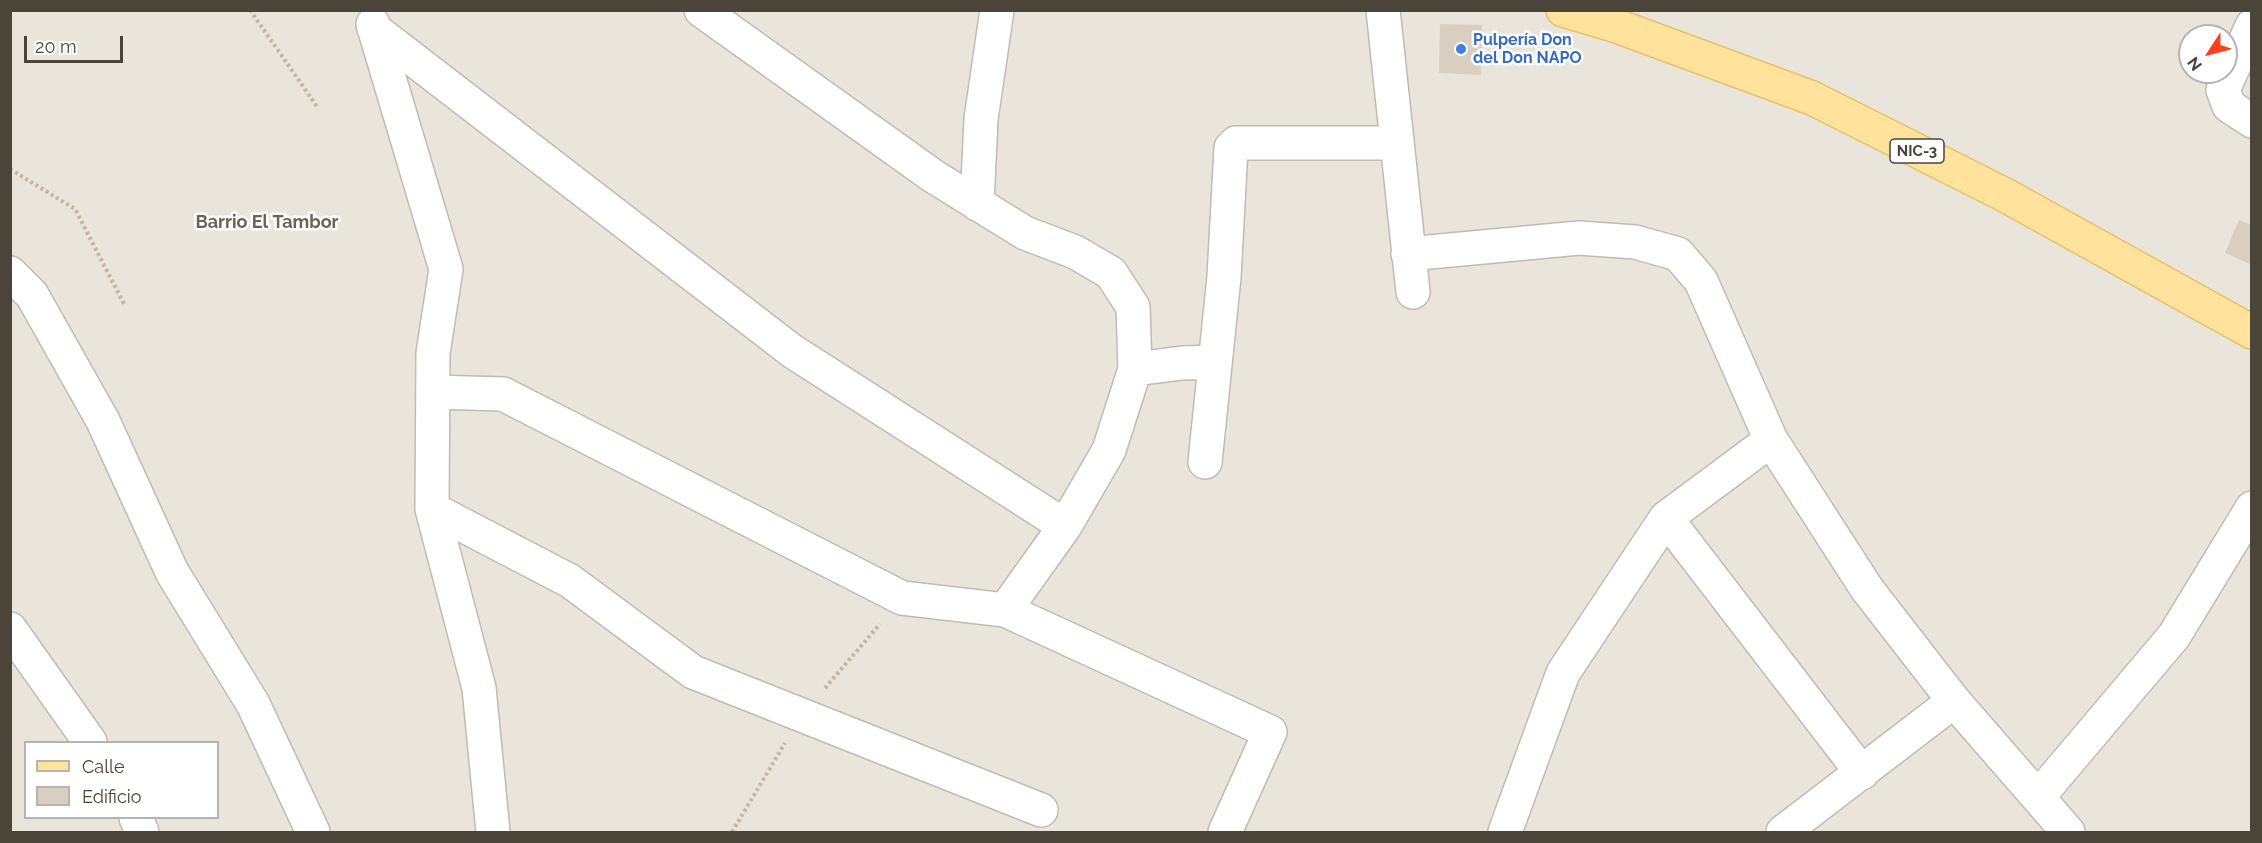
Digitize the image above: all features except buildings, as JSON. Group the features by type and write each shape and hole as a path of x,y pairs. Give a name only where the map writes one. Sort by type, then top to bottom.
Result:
{"main road":[{"name":"NIC-3","path":"1563,10 1617,26 1812,98 2005,195 2252,332"}],"street":[{"path":"701,10 933,176 1025,233 1075,252 1111,273 1133,307 1135,369 1109,450 1065,526 1005,610"},
{"path":"977,204 981,119 997,10"},
{"path":"1383,10 1413,292"},
{"path":"372,20 446,269 433,353 432,509 479,688 493,832"},
{"path":"372,20 792,351 1065,526"},
{"path":"2252,26 2223,90 2229,106 2252,121"},
{"path":"1205,462 1224,277 1231,148 1236,143 1396,143"},
{"path":"1408,254 1578,238 1635,242 1678,254 1701,281 1771,440 1868,589 1954,701 2068,832"},
{"path":"10,273 32,295 103,421 172,572 253,704 313,832"},
{"path":"1135,369 1182,363 1214,362"},
{"path":"433,392 503,394 902,598 1005,610 1270,732 1225,832"},
{"path":"1505,832 1563,673 1666,518 1771,440"},
{"path":"2038,797 2174,636 2252,508"},
{"path":"432,509 570,581 693,672 1041,810"},
{"path":"1666,518 1862,773"},
{"path":"10,629 89,741"},
{"path":"1783,832 1954,701"}],"path":[{"path":"250,10 318,108"},
{"path":"10,169 75,209 125,306"}],"shaded area":[{"path":"11,11 2251,11 2251,832 11,832"}],"place":[{"name":"Pulpería Don del Don NAPO","path":"1461,49"}],"district":[{"name":"Barrio El Tambor","path":"267,223"}]}
